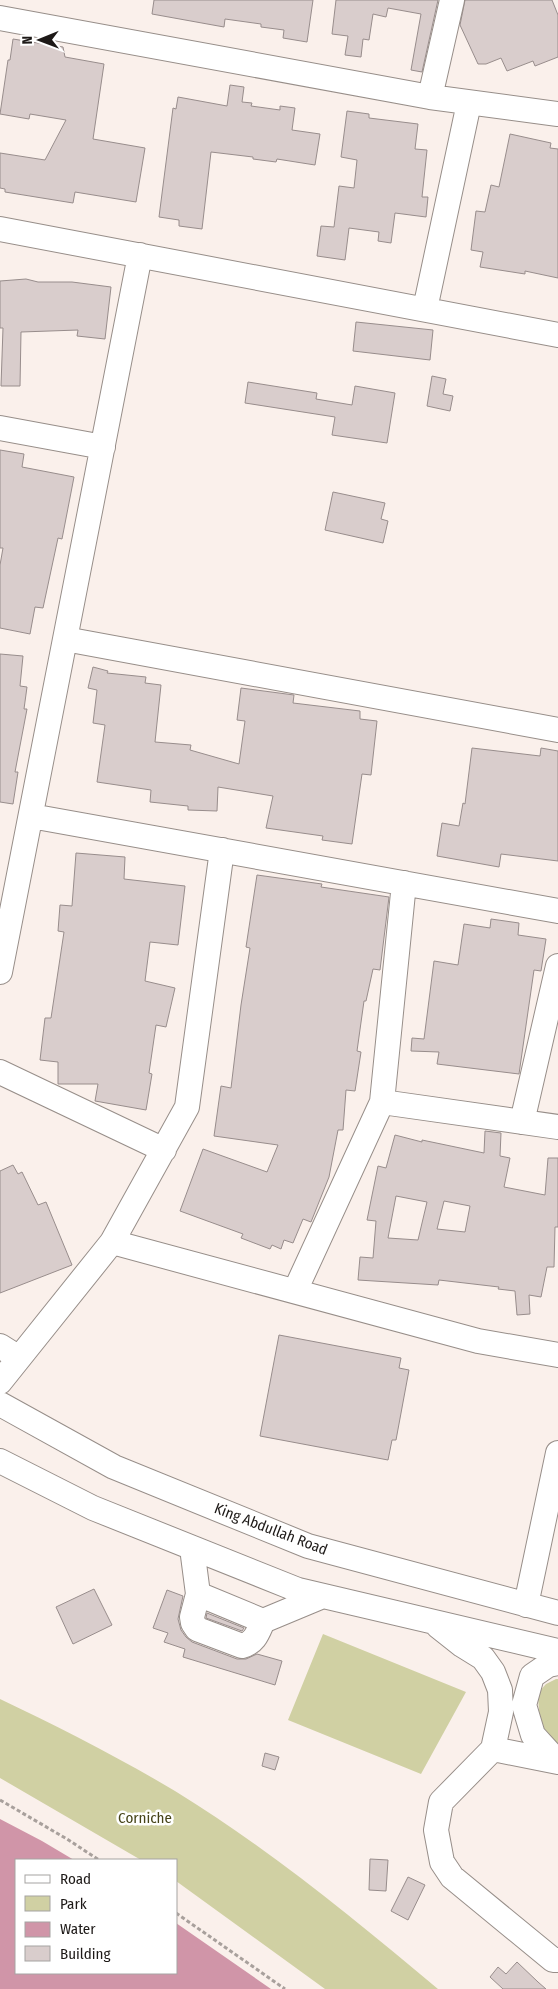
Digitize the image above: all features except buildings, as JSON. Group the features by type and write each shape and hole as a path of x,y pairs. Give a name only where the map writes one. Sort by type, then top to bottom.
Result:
{"street":[{"path":"430,97 452,0"},
{"path":"0,18 430,97 558,114"},
{"path":"425,309 468,102"},
{"path":"0,229 558,334"},
{"path":"0,972 140,255"},
{"path":"0,428 103,447"},
{"path":"65,639 558,730"},
{"path":"31,816 558,911"},
{"path":"0,1382 10,1352 112,1242 187,1107 222,850"},
{"path":"295,1291 382,1102 404,883"},
{"path":"522,1122 558,966"},
{"path":"0,1072 164,1150"},
{"path":"382,1102 558,1127"},
{"path":"112,1242 478,1341 558,1355"},
{"name":"King Abdullah Road","path":"0,1404 114,1467 308,1546 558,1613"},
{"path":"526,1605 558,1453"},
{"path":"0,1461 93,1508 298,1590 558,1651"},
{"path":"192,1548 198,1594 192,1617 193,1623 197,1629 242,1646 249,1645 254,1640 263,1621 323,1596"},
{"path":"198,1594 263,1621"},
{"path":"432,1622 483,1658 493,1672 500,1690 501,1712 493,1749 441,1802 436,1830 442,1862 452,1877 553,1960 558,1960"},
{"path":"557,1762 534,1735 524,1704 532,1676 548,1665 558,1662"},
{"path":"493,1749 557,1762"}],"path":[{"path":"0,1800 67,1838 98,1859"},
{"path":"178,1914 286,1989"}],"green space":[{"path":"323,1634 466,1692 421,1774 288,1720"},
{"path":"558,1679 558,1748 547,1734 542,1723 538,1693 546,1684"},
{"name":"Corniche","path":"0,1699 110,1754 154,1778 210,1813 310,1885 438,1989 325,1989 178,1882 178,1859 139,1859 0,1778"}],"water":[{"path":"0,1819 72,1859 15,1859 15,1974 178,1974 178,1924 271,1989 0,1989"}]}
